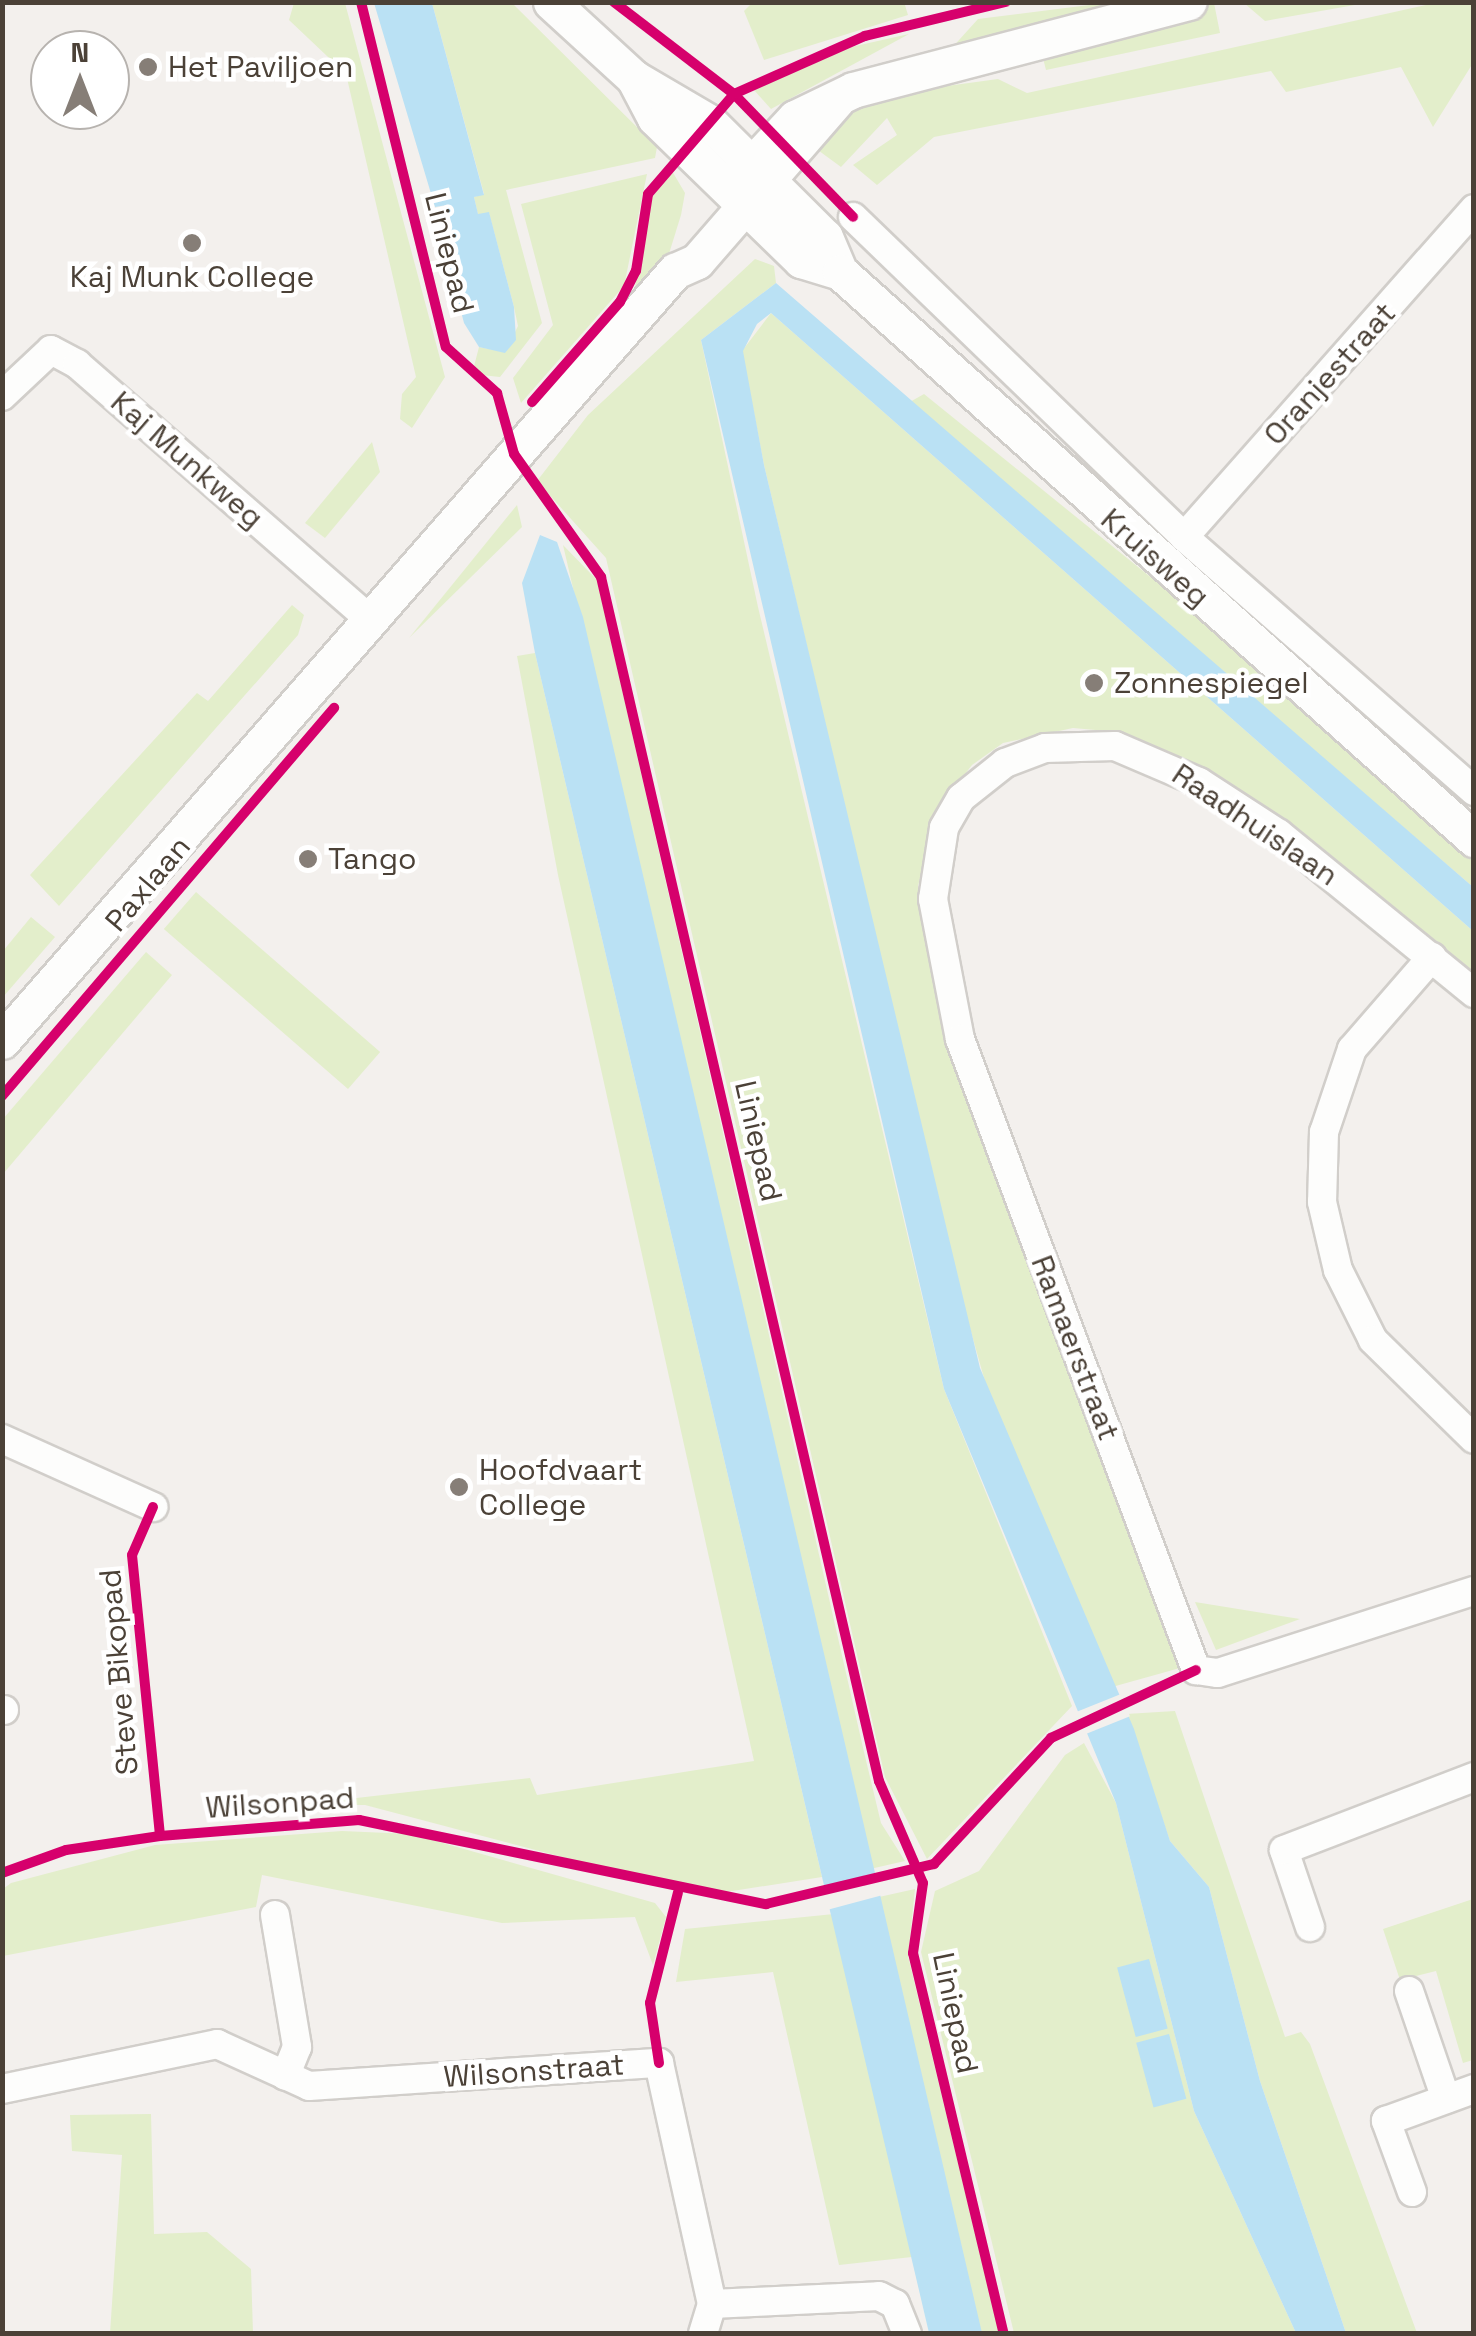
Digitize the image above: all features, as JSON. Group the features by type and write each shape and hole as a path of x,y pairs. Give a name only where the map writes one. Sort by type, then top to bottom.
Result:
{"street":[{"name":"Kruisweg","path":"551,2 634,78 655,118 749,185 801,260 840,272 1474,838"},
{"name":"Paxlaan","path":"2,1041 675,271 680,247 837,100 1189,2"},
{"name":"Oranjestraat","path":"1184,537 1463,242 1474,209"},
{"name":"Kruisweg","path":"853,216 1184,537 1474,790"},
{"name":"Kaj Munkweg","path":"2,396 51,350 77,364 370,620"},
{"name":"Raadhuislaan","path":"1005,763 1080,744 1150,758 1279,834 1474,994"},
{"name":"Ramaerstraat","path":"1005,763 971,788 944,828 933,899 944,977 1196,1670 1218,1673 1454,1590 1474,1591"},
{"path":"1432,958 1352,1049 1324,1132 1322,1202 1338,1270 1373,1340 1474,1438"},
{"path":"2,1440 153,1508"},
{"path":"1310,1927 1284,1850 1474,1778"},
{"path":"275,1915 297,2048 285,2076"},
{"path":"1409,1991 1446,2099"},
{"name":"Wilsonstraat","path":"2,2089 216,2044 309,2086 659,2063 712,2304"},
{"path":"1412,2192 1386,2121 1474,2089"},
{"path":"702,2334 712,2304 878,2296 896,2304 907,2334"}],"green space":[{"path":"904,2 908,15 764,60 744,11 752,3"},
{"path":"294,3 345,3 445,377 412,428 400,419 402,394 416,377 346,74 289,20"},
{"path":"432,3 512,3 657,147 655,158 506,190 542,323 500,377 472,374 479,347 505,352 518,326 489,213 478,215 474,197 484,194"},
{"path":"1105,3 1214,3 1220,33 1046,70 1043,58 1082,37 950,50 978,19"},
{"path":"1244,3 1366,3 1265,21"},
{"path":"1435,3 1473,3 1473,63 1433,127 1401,67 1286,92 1271,71 934,137 877,185 853,165 897,135 887,118 841,167 811,145 860,107 903,92 998,79 1027,93"},
{"path":"909,34 771,109 754,90 851,47"},
{"path":"672,171 685,193 663,273 635,288 647,204"},
{"path":"647,174 624,286 521,403 513,378 553,325 521,204"},
{"path":"755,259 774,266 776,283 701,340 758,607 944,1389 1072,1706 927,1859 885,1777 606,558 537,481 588,415"},
{"path":"771,313 1473,931 1473,978 1229,785 1118,732 1073,728 1003,743 972,765 938,809 918,886 946,1047 1180,1668 1112,1687 993,1410 957,1282 764,465 742,351"},
{"path":"924,394 1174,596 1473,859 1473,887 908,403"},
{"path":"372,442 380,472 325,538 305,523"},
{"path":"517,505 522,527 409,638"},
{"path":"563,545 597,580 881,1823 905,1861 870,1869"},
{"path":"292,605 304,615 298,635 59,906 30,875 197,693 208,701"},
{"path":"535,653 822,1877 707,1895 365,1805 296,1805 530,1778 537,1795 754,1761 558,875 517,656"},
{"path":"196,892 380,1052 348,1089 164,929"},
{"path":"31,917 55,937 3,997 3,951"},
{"path":"146,952 172,975 3,1174 3,1119"},
{"path":"1195,1602 1300,1619 1216,1650"},
{"path":"1175,1711 1285,2037 1301,2032 1310,2044 1417,2333 1346,2333 1260,2081 1209,1887 1170,1841 1126,1714"},
{"path":"1084,1743 1116,1803 1194,2111 1296,2333 1014,2333 921,1952 935,1891 979,1871 1065,1755"},
{"path":"342,1831 411,1834 655,1903 666,1917 653,1965 635,1917 502,1923 262,1875 256,1907 3,1956 3,1889 11,1883 155,1845"},
{"path":"915,1889 908,1956 999,2333 981,2333 879,1897"},
{"path":"1473,1899 1473,2060 1463,2063 1436,1971 1400,1980 1383,1929"},
{"path":"834,1914 912,2257 839,2265 773,1972 676,1982 685,1929"},
{"path":"151,2114 154,2234 207,2232 251,2269 253,2333 110,2333 122,2155 72,2151 70,2115"}],"water":[{"path":"374,3 432,3 484,195 474,197 478,214 489,212 514,307 516,340 505,353 479,347 464,323 438,224 450,221 447,205 435,207"},
{"path":"776,283 1473,887 1473,931 771,313 757,324 743,351 764,465 980,1368 1134,1729 1170,1841 1209,1887 1260,2081 1346,2333 1296,2333 1194,2111 1116,1803 944,1389 701,340"},
{"path":"540,535 557,542 583,617 982,2333 929,2333 535,653 522,583"},
{"path":"1149,1959 1168,2029 1136,2037 1117,1968"},
{"path":"1169,2034 1186,2099 1153,2108 1136,2043"}],"pier":[{"path":"1121,1694 1130,1716 1079,1737 1070,1715"},
{"path":"876,1873 882,1895 826,1910 820,1888"}],"cycle path":[{"name":"Liniepad","path":"361,2 446,347 497,393 514,454 601,577 879,1781 923,1883 913,1953 1004,2334"},
{"path":"614,2 734,94 853,217"},
{"path":"532,402 620,302 636,271 648,194 734,94 865,36 1006,2"},
{"path":"2,1096 334,708"},
{"name":"Steve Bikopad","path":"153,1507 132,1555 160,1836"},
{"name":"Wilsonpad","path":"2,1873 66,1850 160,1836 359,1820 766,1904 934,1864 1051,1738 1196,1670"},
{"path":"659,2063 650,2003 678,1892"}],"place":[{"name":"Het Paviljoen","path":"148,67"},
{"name":"Kaj Munk College","path":"192,243"},
{"name":"Zonnespiegel","path":"1094,683"},
{"name":"Tango","path":"308,859"},
{"name":"Hoofdvaart College","path":"459,1487"}]}
